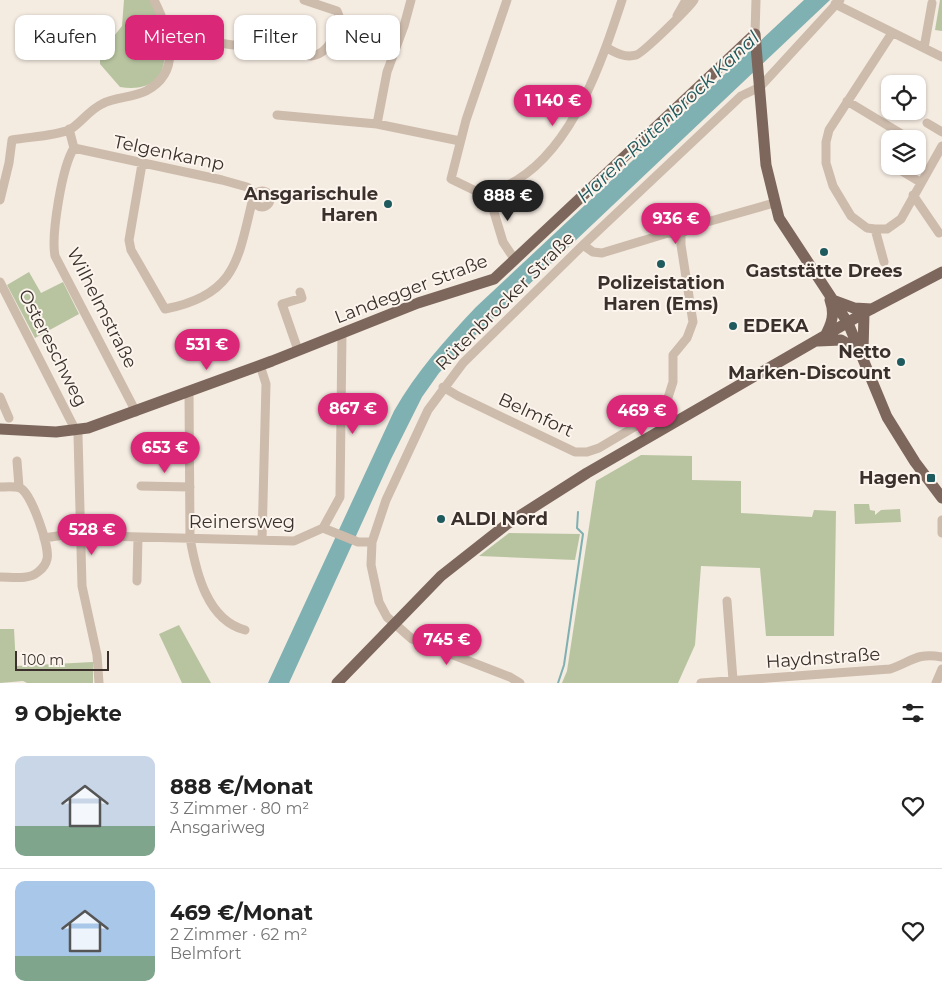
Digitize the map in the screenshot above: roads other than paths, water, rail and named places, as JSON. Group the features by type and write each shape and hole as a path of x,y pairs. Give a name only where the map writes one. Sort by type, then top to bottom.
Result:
{"main road":[{"path":"756,38 766,165 774,203 785,230 848,322 887,417 915,462 942,498"},
{"name":"Landegger Straße","path":"0,429 56,432 77,430 136,412 418,303 494,279 756,38"},
{"path":"337,683 393,623 441,576 515,519 587,472 848,322 942,272"},
{"path":"821,339 832,323 834,311 825,287"},
{"path":"835,301 868,311"},
{"path":"862,354 868,311"},
{"path":"821,339 841,340 862,354"}],"street":[{"path":"154,0 161,15"},
{"path":"224,44 311,56 321,55 327,49 339,16 337,10 329,6 304,0"},
{"path":"377,124 388,72 411,0"},
{"path":"508,0 460,141 451,179 486,196 490,202 503,242 515,260"},
{"path":"486,196 518,180 556,144 572,122 607,48 622,0"},
{"path":"677,17 686,0"},
{"path":"607,48 618,54 636,55 645,51 677,17 692,5 694,0"},
{"path":"756,0 756,38"},
{"path":"760,88 838,2 892,33 942,57"},
{"path":"924,48 932,3"},
{"path":"892,33 829,130 826,142 826,163 833,186 843,206 858,222 875,230 887,229 901,219 920,182 942,146"},
{"path":"0,200 10,163 12,140 69,129 87,113 103,103 145,92 158,83 165,72 168,60"},
{"name":"Rütenbrocker Straße","path":"520,683 510,677 412,639 387,617 379,602 374,586 371,565 372,542 376,525 428,410 463,363 583,245 741,96 760,88"},
{"path":"848,101 895,130"},
{"path":"277,115 377,124 460,141"},
{"path":"926,122 942,132"},
{"path":"69,129 74,148"},
{"name":"Telgenkamp","path":"74,148 247,186 254,196 240,253 229,276 212,292 185,305 165,309 132,250 129,240 142,164"},
{"name":"Wilhelmstraße","path":"74,148 68,158 61,196 53,244 55,256 136,412"},
{"path":"908,175 920,182"},
{"path":"913,195 939,233"},
{"path":"583,245 597,254 668,233 681,234 693,226 774,203"},
{"path":"875,230 884,262"},
{"name":"Belmfort","path":"444,387 458,396 576,452 587,452 599,448 641,424 660,411 666,404 673,382 673,355 688,338 693,322 681,234"},
{"name":"Ostereschweg","path":"0,282 77,430"},
{"path":"298,350 282,304 302,298 300,292"},
{"path":"342,333 340,497 323,528 358,542 372,542"},
{"path":"260,365 266,384 262,540"},
{"path":"189,391 190,538 194,561 207,596 216,610 232,626 245,630"},
{"path":"0,397 9,418"},
{"path":"77,430 79,440 83,598 97,655 99,683"},
{"path":"0,577 25,576 38,572 47,559 44,538 30,499 19,487 17,461"},
{"path":"141,486 190,487"},
{"path":"0,487 19,487"},
{"path":"942,520 942,533"},
{"name":"Reinersweg","path":"44,538 53,535 294,540 323,528"},
{"path":"137,581 138,537"},
{"path":"727,601 733,680"},
{"name":"Haydnstraße","path":"701,683 890,669 922,655 942,656"},
{"path":"936,683 942,669"}],"water":[{"path":"804,0 830,0 466,344 439,373 422,397 391,459 289,683 268,683 394,411 421,370 476,307"}],"waterway":[{"path":"558,683 564,665 583,534 577,528 578,512"}],"place":[{"name":"Ansgarischule Haren","path":"388,204"},
{"name":"Gaststätte Drees","path":"824,252"},
{"name":"Polizeistation Haren (Ems)","path":"661,264"},
{"name":"EDEKA","path":"733,326"},
{"name":"Netto Marken-Discount","path":"901,362"},
{"name":"Hagen","path":"931,478"},
{"name":"ALDI Nord","path":"441,519"}],"water label":[{"name":"Haren-Rütenbrock Kanal","path":"668,117"}]}
